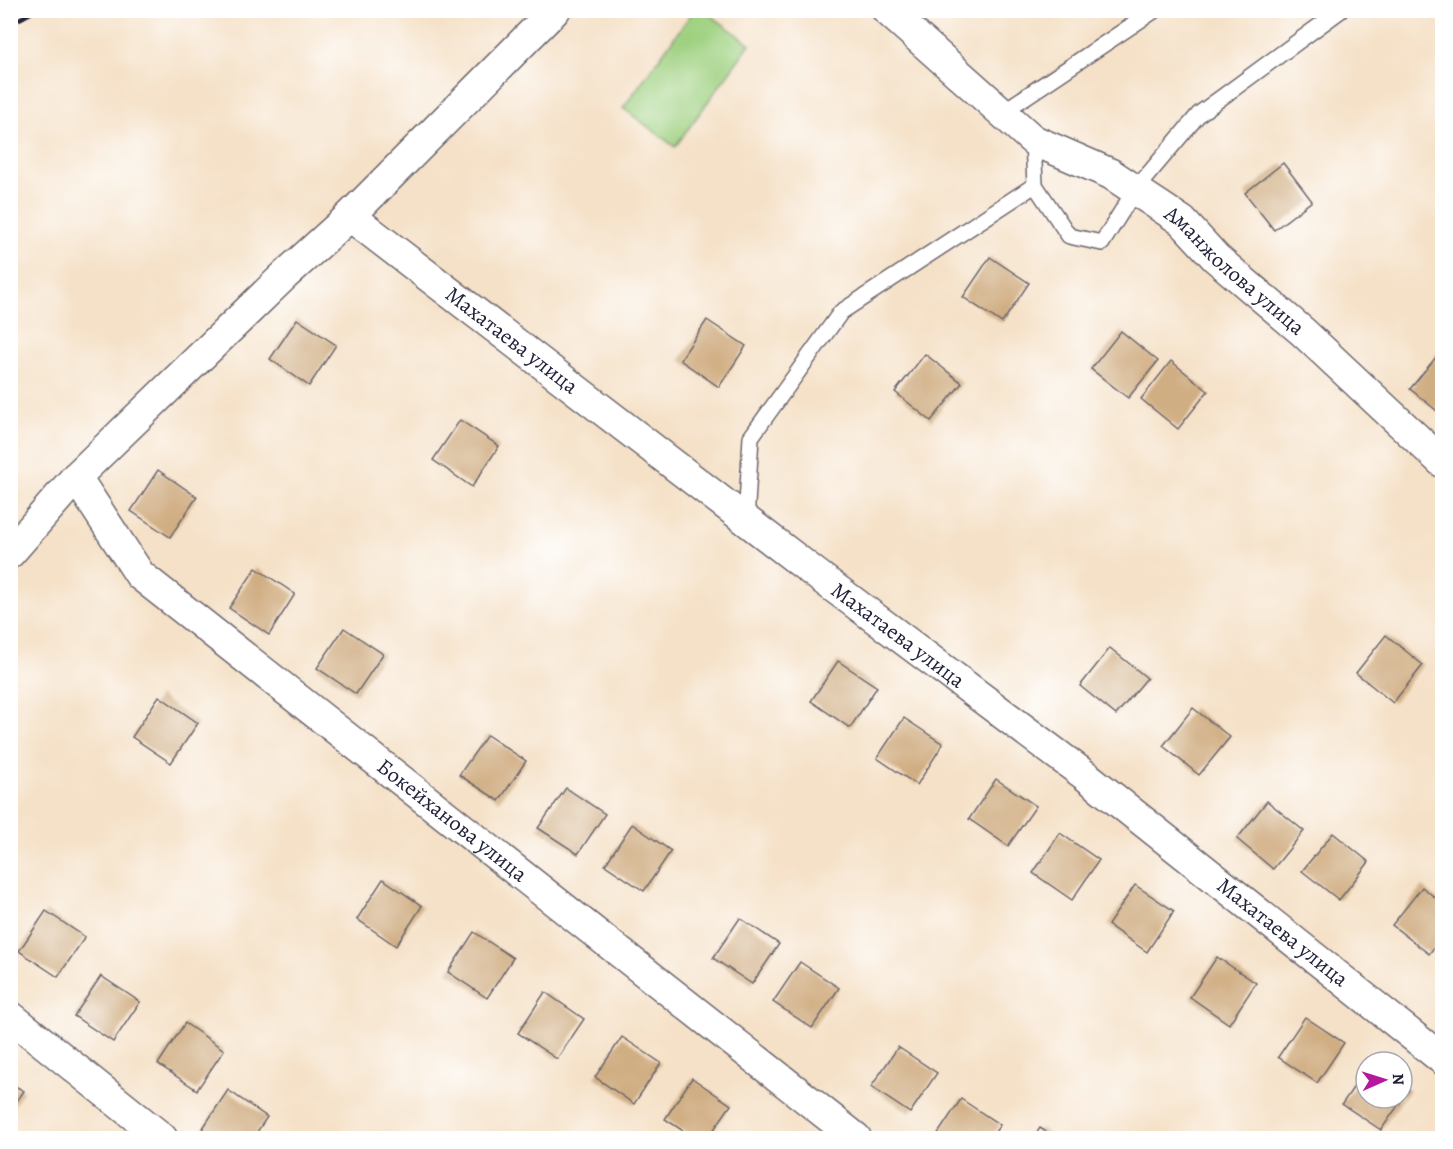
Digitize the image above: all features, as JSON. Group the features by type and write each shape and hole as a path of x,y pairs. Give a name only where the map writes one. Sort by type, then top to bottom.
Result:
{"street":[{"path":"10,553 76,477 285,275 350,216 555,10"},
{"name":"Аманжолова улица","path":"887,10 1004,111 1033,140 1111,174 1182,221 1216,258 1303,332 1443,462"},
{"name":"Махатаева улица","path":"350,216 746,521 1086,776 1443,1059"},
{"name":"Бокейханова улица","path":"76,477 140,575 856,1138"},
{"path":"10,1017 162,1138"}],"lane":[{"path":"1004,111 1155,10"},
{"path":"1033,140 1035,185 1069,236 1102,243 1135,190 1199,114 1341,10"},
{"path":"746,521 751,437 841,312 1035,185"}],"green space":[{"path":"694,10 705,11 750,44 675,147 623,108"}],"building":[{"path":"1283,163 1312,201 1274,230 1245,193"},
{"path":"990,257 1029,283 1002,323 963,297"},
{"path":"297,319 336,345 309,386 270,359"},
{"path":"707,320 746,346 719,387 680,360"},
{"path":"1121,331 1158,361 1128,398 1091,369"},
{"path":"1442,352 1442,415 1410,389"},
{"path":"925,354 962,383 931,421 895,392"},
{"path":"1171,361 1208,391 1178,429 1141,399"},
{"path":"460,420 499,446 472,487 433,460"},
{"path":"158,470 197,497 170,537 131,511"},
{"path":"256,568 295,594 269,635 229,608"},
{"path":"344,628 383,654 356,694 317,668"},
{"path":"1386,635 1423,665 1393,703 1356,673"},
{"path":"1110,648 1147,678 1116,715 1080,686"},
{"path":"838,661 877,687 850,728 811,701"},
{"path":"159,696 198,723 171,763 132,737"},
{"path":"1193,708 1230,737 1199,775 1163,746"},
{"path":"904,718 943,744 917,785 877,758"},
{"path":"487,735 526,761 499,801 459,775"},
{"path":"996,779 1036,806 1008,846 969,819"},
{"path":"566,788 605,814 578,854 538,828"},
{"path":"1267,801 1304,831 1273,869 1237,839"},
{"path":"632,824 671,851 644,891 605,865"},
{"path":"1060,833 1099,860 1072,900 1033,873"},
{"path":"1333,833 1369,862 1339,900 1302,871"},
{"path":"383,879 422,906 396,946 357,919"},
{"path":"1135,885 1174,911 1147,952 1108,925"},
{"path":"1422,887 1442,903 1442,937 1429,954 1392,925"},
{"path":"46,911 85,937 58,977 19,951"},
{"path":"740,918 779,944 752,984 713,958"},
{"path":"474,932 513,958 487,998 448,972"},
{"path":"1217,957 1256,983 1229,1024 1190,997"},
{"path":"800,962 839,988 812,1028 773,1002"},
{"path":"101,976 140,1002 113,1042 74,1016"},
{"path":"545,992 584,1019 557,1059 518,1033"},
{"path":"1305,1017 1344,1043 1317,1083 1278,1057"},
{"path":"185,1023 224,1050 197,1090 158,1064"},
{"path":"622,1037 661,1063 634,1104 595,1077"},
{"path":"898,1047 937,1073 910,1113 871,1087"},
{"path":"692,1078 731,1105 708,1138 694,1138 665,1119"},
{"path":"10,1083 24,1091 10,1111"},
{"path":"1354,1086 1354,1110 1395,1110 1381,1130 1342,1104"},
{"path":"228,1090 267,1117 253,1138 213,1138 201,1131"},
{"path":"961,1099 1000,1125 991,1138 935,1138"},
{"path":"1040,1128 1056,1138 1033,1138"}],"railway":[{"path":"10,24 36,10"}]}
